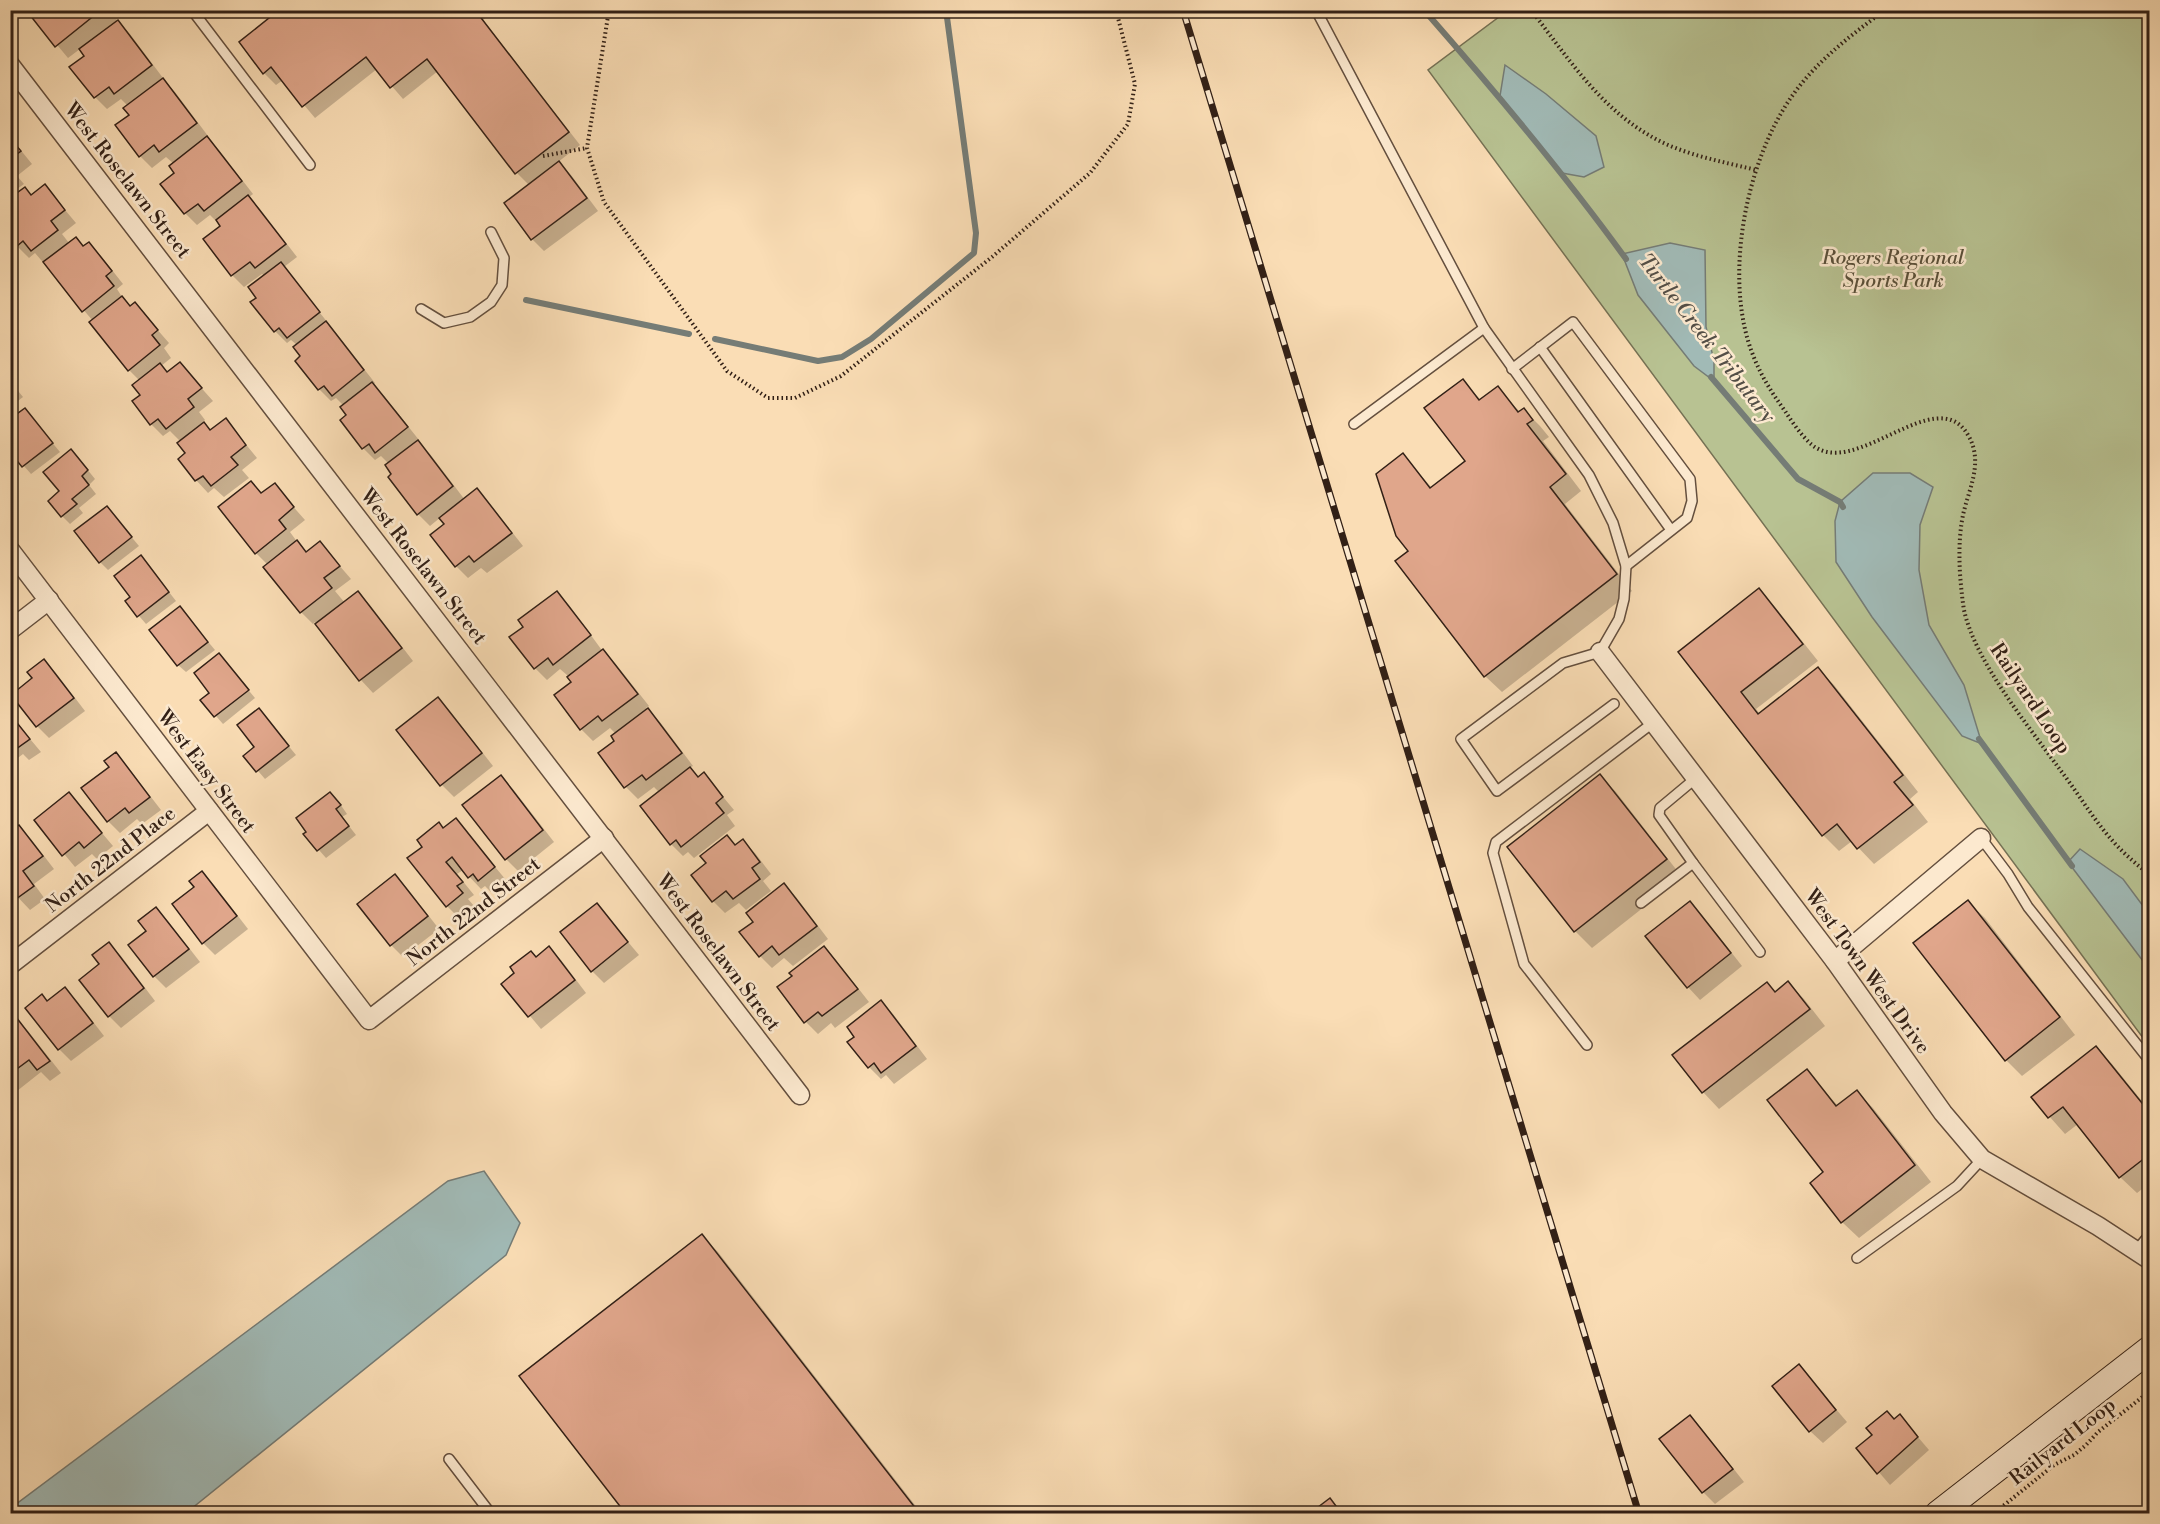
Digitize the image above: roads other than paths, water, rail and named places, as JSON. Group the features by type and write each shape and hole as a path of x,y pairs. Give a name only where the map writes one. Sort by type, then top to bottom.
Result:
{"main road":[{"path":"1938,1514 2150,1349"}],"street":[{"name":"West Roselawn Street","path":"10,65 801,1095"},
{"name":"West Easy Street","path":"10,550 369,1020"},
{"path":"10,630 49,600"},
{"name":"West Town West Drive","path":"1600,652 1835,961 1943,1113 1982,1159 2098,1226 2143,1256"},
{"name":"North 22nd Place","path":"10,965 209,811"},
{"name":"North 22nd Street","path":"369,1020 604,838"},
{"path":"1835,961 1981,838"}],"lane":[{"path":"192,10 310,165"},
{"path":"1316,10 1484,328 1589,476 1613,523 1626,566 1624,599 1618,619 1600,652 1563,663 1461,739 1497,791 1614,704"},
{"path":"421,309 444,323 470,317 491,302 502,285 504,258 491,232"},
{"path":"1512,369 1573,322 1690,479 1692,501 1687,518 1626,566"},
{"path":"1354,424 1484,328"},
{"path":"1540,347 1671,530"},
{"path":"1587,1045 1524,964 1493,853 1496,842 1654,722"},
{"path":"1696,778 1660,808 1659,815 1760,952"},
{"path":"1981,838 2008,874 2028,907 2150,1061"},
{"path":"1641,903 1693,863"},
{"path":"1857,1258 1957,1186 1982,1159"},
{"path":"2143,1256 2150,1234"},
{"path":"449,1459 491,1514"}],"water":[{"path":"1505,65 1546,94 1596,136 1604,167 1584,177 1562,173 1500,96"},
{"path":"1670,243 1705,250 1706,327 1714,361 1714,381 1694,366 1638,295 1622,254"},
{"path":"1873,473 1910,473 1933,487 1920,525 1919,570 1929,625 1964,685 1982,744 1962,736 1872,617 1836,562 1835,521 1840,502"},
{"path":"2080,849 2123,879 2149,914 2149,969 2068,862"},
{"path":"484,1171 520,1223 506,1255 186,1513 11,1513 11,1508 448,1181"}],"waterway":[{"path":"715,339 818,361 842,357 871,339 974,253 976,233 946,10"},
{"name":"Turtle Creek Tributary","path":"1424,10 1528,132 1626,259"},
{"path":"526,300 689,334"},
{"name":"Turtle Creek Tributary","path":"1711,377 1798,479 1840,502 1843,507"},
{"name":"Turtle Creek Tributary","path":"1979,739 2072,866"}],"railway":[{"path":"1183,10 1639,1514"}],"park label":[{"name":"Rogers Regional Sports Park","path":"1893,268"}]}
